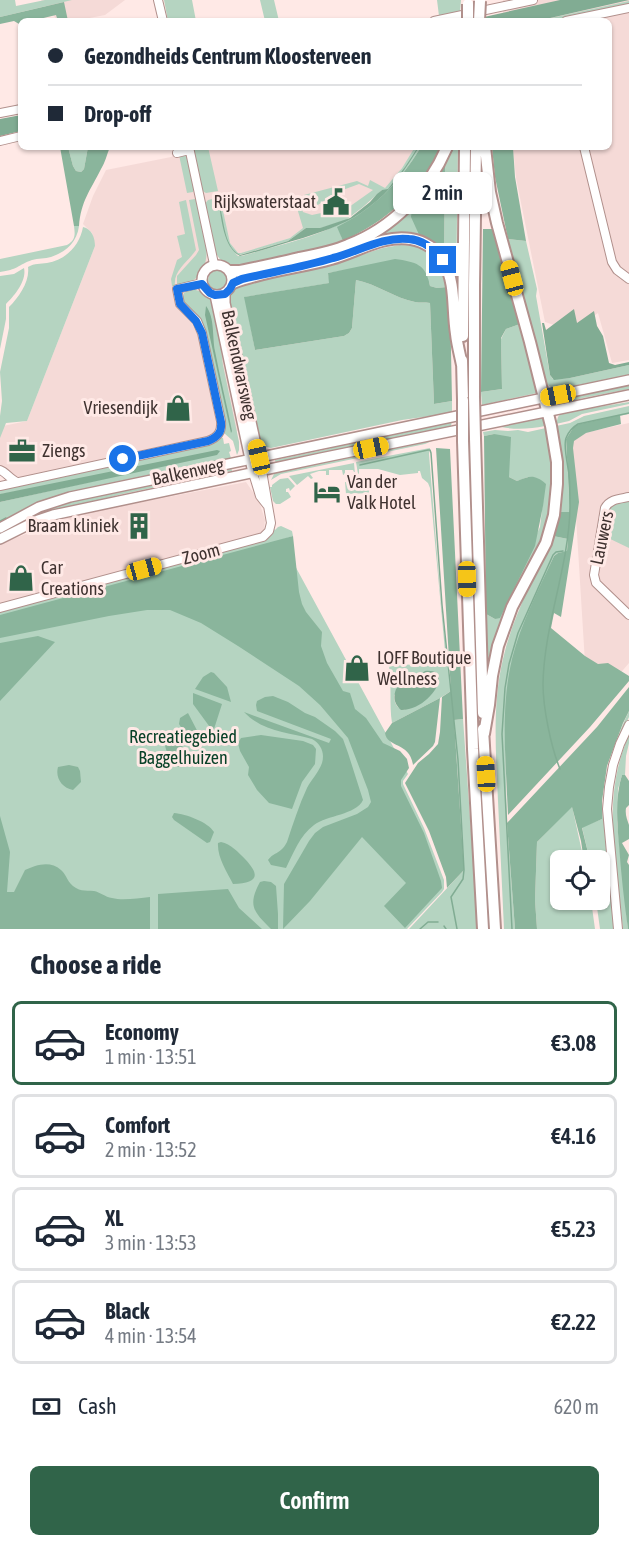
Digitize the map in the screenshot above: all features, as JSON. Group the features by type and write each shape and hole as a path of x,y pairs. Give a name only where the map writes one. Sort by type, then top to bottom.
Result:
{"highway":[{"path":"469,18 474,1"},
{"path":"474,1 478,18"},
{"path":"231,271 328,252 378,230 421,192 435,172 446,150"},
{"path":"465,150 463,441 473,749 483,929"},
{"path":"476,150 474,397 480,649 495,929"},
{"path":"484,734 498,645 512,607 541,554 554,515 557,490 557,462 547,412 497,223 490,192 485,150"},
{"path":"233,283 262,274 331,259 393,239 410,238 422,242 443,260 451,276 456,333 462,365"}],"main road":[{"path":"214,264 224,266 231,271 233,283 230,289 220,294 206,291 202,284 203,274 209,267 214,264"},
{"name":"Balkendwarsweg","path":"220,294 258,472"},
{"name":"Balkenweg","path":"0,528 39,507 58,500 629,380"},
{"name":"Balkenweg","path":"0,539 53,515 629,395"}],"street":[{"path":"158,0 162,18"},
{"path":"448,18 533,0"},
{"path":"581,18 629,8"},
{"path":"0,113 18,110"},
{"path":"0,141 18,137"},
{"path":"177,153 186,150"},
{"path":"189,150 214,264"},
{"path":"585,150 612,261 616,270 629,279"},
{"path":"0,486 208,441 217,437 221,430 221,422 202,333 196,321 180,304 177,289 202,284"},
{"path":"0,470 17,482"},
{"name":"Zoom","path":"0,608 263,537 269,531 271,523 267,495 258,472"},
{"name":"Lauwers","path":"629,496 613,500 605,508 594,575 596,583 629,615"},
{"path":"618,929 607,808 613,765 629,725"}],"shaded area":[{"path":"41,0 125,0 105,15 90,18 56,18"},
{"path":"503,0 629,0 629,360 612,363 598,313 572,331 545,322 516,178 513,150 612,150 612,18 503,18"},
{"path":"560,0 629,0 550,18 479,18"},
{"path":"64,2 67,18 57,18 56,15 44,18 18,18 18,23 14,21 0,24 0,17"},
{"path":"18,116 18,132 0,136 0,119"},
{"path":"61,150 69,150 73,166 76,171 81,172 84,169 87,150 109,150 84,203 79,226 74,226"},
{"path":"178,150 415,150 385,188 353,208 290,238 240,254 211,257 214,303 239,431 16,478 0,466 0,434 3,426 27,421 95,246 92,233 83,224 93,196 106,170 171,157"},
{"path":"417,150 403,172 391,187 377,201 346,222 329,229 240,256 230,246 224,232 218,201 227,238 230,245 240,255 288,241 306,228 320,228 350,218 382,190 388,189"},
{"path":"419,150 440,150 423,178 401,203 374,224 343,241 337,227 374,203 404,172"},
{"path":"492,150 513,150 515,177 526,241 508,239 495,177"},
{"path":"444,165 444,257 421,239 411,217 412,209 429,190"},
{"path":"483,229 497,229 520,324 506,329 501,338 502,389 481,392"},
{"path":"395,259 419,265 426,273 430,286 447,287 450,301 452,401 434,404 430,303 407,300 364,282 356,280 352,328 349,333 344,336 255,350 244,297 329,283 328,273"},
{"path":"206,306 212,322 215,351 231,433 205,315"},
{"path":"574,309 577,323 594,311 609,363 615,365 629,362 629,365 554,380 550,375 542,323 546,330"},
{"path":"620,415 621,424 586,433 574,441 579,502 561,617 554,613 551,628 598,664 608,663 629,676 629,681 590,727 508,815 505,717 508,678 525,619 536,594 554,556 567,551 568,539 553,536 559,512 570,512 566,439 575,425"},
{"path":"629,423 629,663 588,711 571,436"},
{"path":"494,434 511,437 509,477 517,481 535,477 546,484 535,546 500,618 495,619 486,614 484,436"},
{"path":"436,448 450,449 463,719 454,720 464,870 447,888 446,877 429,831 405,783 418,763 438,744 442,697 451,691"},
{"path":"220,451 217,455 0,502 0,494"},
{"path":"246,482 259,501 265,520 264,529 259,535 0,606 0,544 75,515"},
{"path":"293,536 302,604 322,632 321,646 327,663 343,691 350,693 355,709 366,718 383,743 400,751 407,759 409,768 401,780 401,786 424,833 442,888 405,928 384,906 406,883 362,837 310,901 283,929 284,884 309,841 323,827 357,814 368,807 371,802 348,738 320,705 299,686 201,623 170,610 147,610 109,616 0,638 0,615"},
{"path":"38,636 55,642 0,701 0,643"},
{"path":"425,671 434,672 438,676 435,690 421,704 401,710 395,700 396,689 401,684 416,681"},
{"path":"211,672 227,687 231,702 195,689 203,677"},
{"path":"629,687 629,711 607,766 602,819 582,828 587,850 582,850 572,807 537,842 535,900 537,929 515,929 507,823 597,727"},
{"path":"193,693 222,704 214,729 212,730 193,704"},
{"path":"273,696 315,717 343,739 363,800 354,809 320,822 309,829 297,845 286,868 271,865 268,860 287,842 304,794 322,763 323,752 318,743 312,739 259,724 244,712 329,743 331,739 257,711 257,701"},
{"path":"440,698 435,742 413,765 408,752 390,741 385,733 392,723"},
{"path":"188,713 202,740 199,745 191,743 179,724 180,718"},
{"path":"261,735 303,741 313,745 316,749 315,764 302,782 292,809 269,803 257,790 248,775 249,767 238,743 241,738"},
{"path":"170,739 181,745 189,754 188,762 183,766 178,767 167,752 165,742"},
{"path":"69,765 78,767 80,771 81,782 73,790 63,785 58,775 58,767"},
{"path":"622,775 625,775 629,781 629,805 626,808 626,817 629,825 629,839 622,843 629,855 627,862 629,865 629,929 617,819 618,792"},
{"path":"174,813 190,817 211,828 214,832 210,842 207,843 174,820 172,817"},
{"path":"0,816 10,852 7,892 14,892 25,870 38,865 52,865 61,870 71,884 80,890 98,892 116,899 150,897 150,929 0,929"},
{"path":"221,842 234,849 245,859 254,870 254,878 247,882 233,884 219,854 218,843"},
{"path":"264,881 276,886 278,929 271,929 254,908 256,890 260,882"},
{"path":"228,889 239,908 262,929 158,929 158,894"}],"green space":[{"path":"0,0 15,0 16,6 45,0 72,0 0,17"},
{"path":"164,0 192,0 195,18 167,18"},
{"path":"260,0 274,0 278,18 264,18"},
{"path":"437,0 461,0 460,12 439,16"},
{"path":"629,1 629,6 571,18 551,18"},
{"path":"69,150 87,150 84,169 81,172 76,171"},
{"path":"194,150 209,150 218,191 206,193 201,190"},
{"path":"413,150 419,150 386,193 364,212 338,227 343,241 245,268 235,267 218,256 210,235 204,205 208,200 220,197 230,243 238,253 241,253 290,238 303,228 297,208 301,207 303,212 312,215 349,207 373,190 359,184 340,191 313,208 306,204 304,195 357,181 368,186 370,180 385,188","holes":["382,190 387,190 355,216 319,233 242,256 238,256 235,253 239,255 288,241 306,228 321,228 346,220"]},
{"path":"450,150 458,150 456,290 444,257 444,165"},
{"path":"185,154 188,158 194,189 193,192 187,193 179,155"},
{"path":"195,199 206,242 205,262 202,271 195,279 177,285 177,276 199,250 189,200"},
{"path":"186,200 196,250 176,275 175,286 172,286 171,279 177,260 182,257 177,236 185,234 179,202"},
{"path":"412,209 421,239 357,247 386,230"},
{"path":"74,226 79,226 76,237 70,246 61,252 49,258 32,260 14,269 0,272 0,259 67,245 75,234"},
{"path":"83,227 92,234 95,246 27,421 6,423 0,438 2,401 0,372 9,328 9,307 23,288 28,267 54,261 66,255 79,240"},
{"path":"508,239 526,241 537,289 536,296 550,375 553,379 570,378 629,365 629,376 556,389 546,383"},
{"path":"400,245 420,248 433,256 441,269 447,287 437,288 430,286 429,282 346,270 328,273 330,283 245,297 255,350 344,336 349,333 352,328 356,280 407,300 430,303 434,404 452,401 452,413 402,420 271,448 263,446 258,440 229,308 232,293 244,283 326,266"},
{"path":"24,268 22,283 6,304 6,319 0,349 0,276 14,274"},
{"path":"218,270 225,273 228,280 225,287 218,290 211,287 208,280 211,273"},
{"path":"191,289 207,295 216,309 223,365 239,442 237,455 233,441 224,433 224,421 204,327 184,303 184,293"},
{"path":"520,324 537,393 482,405 481,392 502,389 501,339 506,329"},
{"path":"629,384 629,389 552,407 548,401"},
{"path":"629,402 629,404 582,414 569,421 556,424 561,413"},
{"path":"629,406 629,414 575,425 566,439 570,513 559,512 562,469 556,426 570,423 584,416"},
{"path":"543,416 545,426 523,429 501,427 501,425"},
{"path":"452,420 451,426 276,464 275,460 328,449 360,439"},
{"path":"546,428 553,468 551,505 544,535 488,687 486,614 495,619 540,527 545,484 528,477 517,481 509,477 494,434 484,436 483,432 518,430 528,432"},
{"path":"220,437 223,438 224,444 229,443 231,458 228,458 229,460 65,494 0,524 0,502 220,453 2,494 0,490 211,445"},
{"path":"439,438 425,444 281,474 271,480 280,470"},
{"path":"430,448 441,603 451,691 392,723 389,666 446,662 430,488 422,478 420,471 400,475 378,469 359,469 358,474 356,462","holes":["422,673 405,710 396,705 394,695 416,681"]},
{"path":"354,463 355,474 353,470 345,470 343,475 342,470 329,470 329,475 326,475 326,471 319,471 310,474 313,478 308,476 297,485 289,476"},
{"path":"231,466 232,471 118,495 88,504 0,536 0,532 34,513 59,504"},
{"path":"288,478 295,486 290,491 289,488 286,489 291,497 276,504 273,501 270,487 280,479"},
{"path":"357,480 369,484 369,493 346,494 345,482"},
{"path":"629,499 629,548 604,536 610,506"},
{"name":"Recreatiegebied Baggelhuizen","path":"271,523 275,530 281,526 292,531 293,536 281,540 408,774 403,784 424,828 444,880 442,892 407,929 0,929 0,608 263,538"},
{"path":"553,536 568,539 567,552 554,556 517,643 512,661 505,735 507,823 515,929 504,929 496,748 497,694 512,627"},
{"path":"629,711 629,717 608,773 615,929 600,929 597,910 610,910 610,850 587,850 582,827 602,819 604,790 610,763"},
{"path":"463,719 478,929 409,929 464,870 454,720"},
{"path":"629,735 625,775 622,775 618,789 617,822 628,929 623,929 614,856 613,807 620,759"},
{"path":"572,806 582,850 550,850 550,910 592,910 595,929 537,929 535,900 537,842"}],"waterway":[{"path":"560,769 548,727 543,684 544,662 569,529 570,486 565,441 569,432 578,424 629,413"},
{"path":"360,465 428,450 431,453 442,605 458,760 464,870 463,879 451,897 457,929"},
{"path":"0,521 6,518"},
{"path":"512,929 502,734 505,688 518,633 553,555 563,551"},
{"path":"420,929 428,922 438,922"}],"place":[{"name":"Rijkswaterstaat","path":"336,202"},
{"name":"Vriesendijk","path":"178,408"},
{"name":"Ziengs","path":"22,451"},
{"name":"Van der Valk Hotel","path":"327,492"},
{"name":"Braam kliniek","path":"139,526"},
{"name":"Car Creations","path":"21,578"},
{"name":"LOFF Boutique Wellness","path":"357,668"}],"route":[{"path":"123,459 208,441 217,437 221,430 202,333 196,321 180,304 177,289 202,284 210,293 225,294 233,283 242,279 331,259 393,239 410,238 422,242 443,260"}]}
